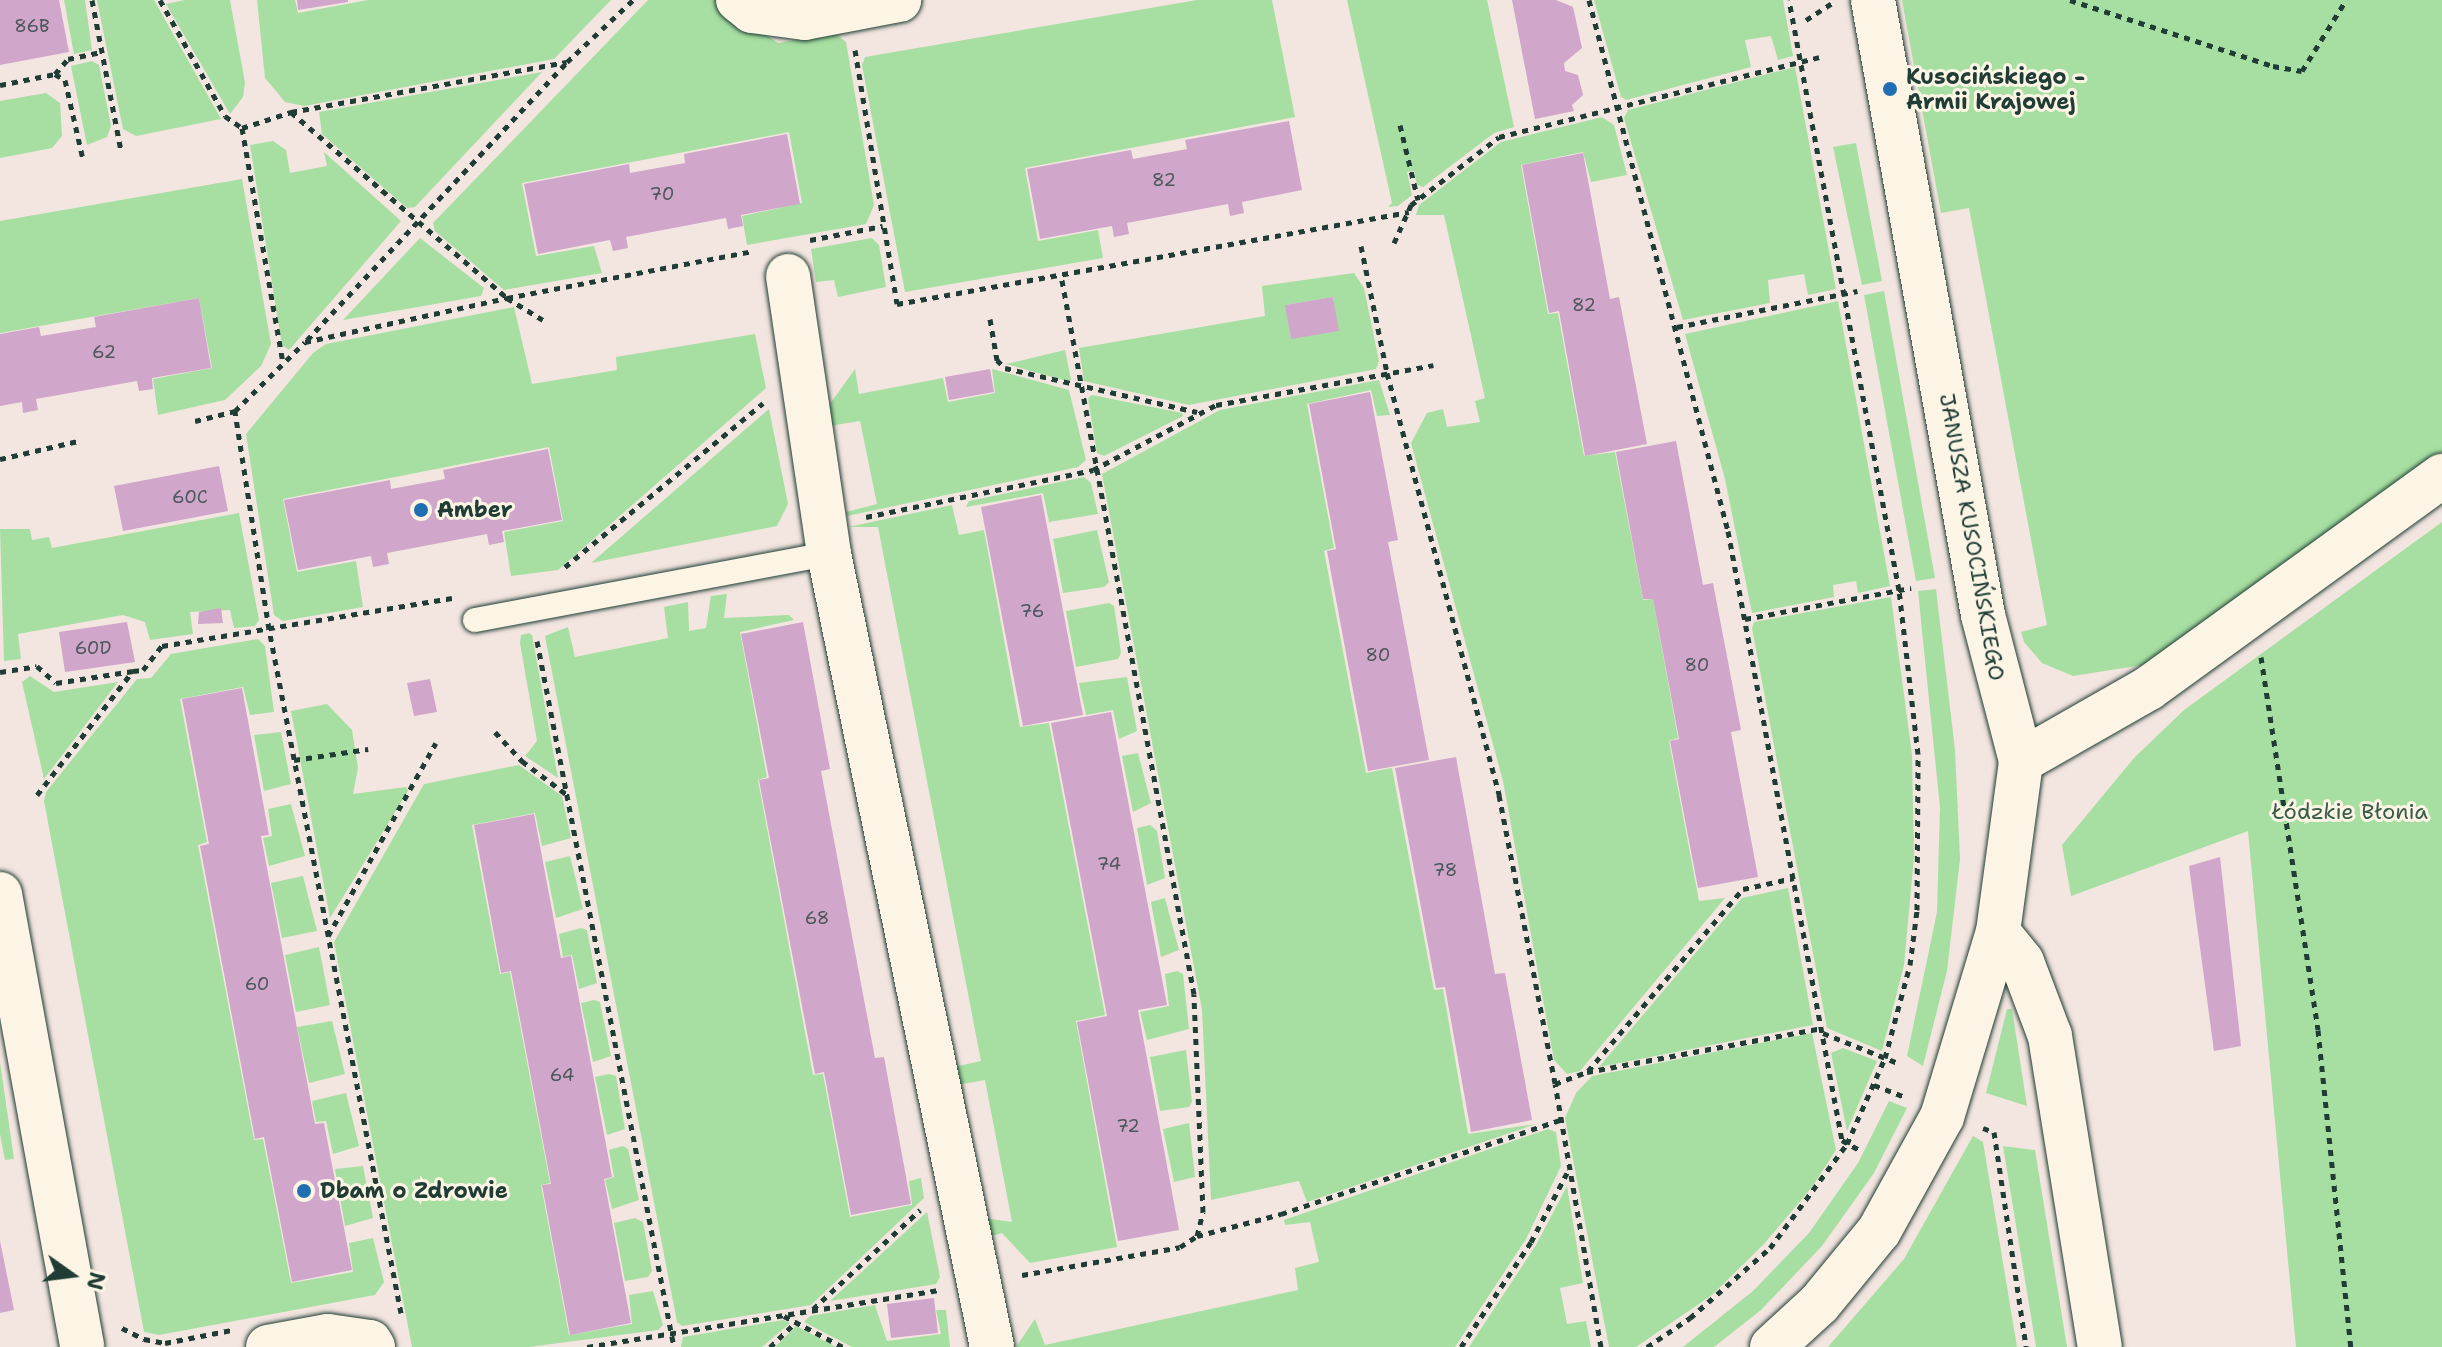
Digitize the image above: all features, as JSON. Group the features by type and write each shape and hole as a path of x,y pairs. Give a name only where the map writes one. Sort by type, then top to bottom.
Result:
{"street":[{"path":"738,0 752,11 805,18 899,0"},
{"name":"JANUSZA KUSOCIŃSKIEGO","path":"1772,1347 1851,1268 1926,1153 1978,1013 1998,932 2021,761 1983,615 1873,0"},
{"path":"783,256 826,540 992,1347"},
{"path":"2021,761 2116,709 2442,476"},
{"path":"0,894 8,978 82,1347"},
{"path":"1998,932 2022,962 2050,1036 2100,1347"},
{"path":"268,1347 328,1336 370,1342 388,1335"}],"lane":[{"path":"475,620 826,540"}],"path":[{"path":"92,0 121,151"},
{"path":"160,0 225,116 242,128 283,363"},
{"path":"195,421 235,411 305,342 567,62 633,0"},
{"path":"1589,0 1615,108 1677,327 1745,619 1842,1140 1859,1150"},
{"path":"1647,1347 1690,1318 1770,1248 1847,1144 1885,1058 1910,965 1920,858 1918,754 1899,590 1789,0"},
{"path":"1806,20 1836,0"},
{"path":"2070,0 2273,66 2302,71 2346,0"},
{"path":"848,9 897,304 1409,212"},
{"path":"0,85 55,74 68,59 102,52"},
{"path":"1394,243 1418,200 1499,137 1819,57"},
{"path":"242,128 291,112 567,62"},
{"path":"55,74 65,80 83,159"},
{"path":"291,112 507,298 543,320"},
{"path":"1400,125 1418,200"},
{"path":"305,342 507,298 783,256 883,226"},
{"path":"1361,246 1387,373 1499,795 1555,1084 1601,1347"},
{"path":"1061,275 1093,470 1194,994 1203,1212 1197,1236"},
{"path":"1677,327 1857,291"},
{"path":"990,319 997,360 1005,368 1080,389 1197,412"},
{"path":"826,540 1093,470 1197,412 1433,365"},
{"path":"674,1347 528,585 580,559 802,370"},
{"path":"235,411 269,629 328,937 388,1335"},
{"path":"0,459 78,441"},
{"path":"1745,619 1911,588"},
{"path":"0,672 37,666 56,683 143,670 162,646 468,595"},
{"path":"2254,612 2318,1030 2351,1347"},
{"path":"37,795 133,671"},
{"path":"495,732 522,761 567,794"},
{"path":"328,937 436,743"},
{"path":"294,760 368,749"},
{"path":"1587,1072 1743,889 1794,878"},
{"path":"1555,1084 1587,1072 1822,1030 1898,1063"},
{"path":"1874,1085 1915,1101"},
{"path":"587,1347 1180,1247 1197,1236 1281,1214 1560,1120"},
{"path":"1994,1132 2026,1347"},
{"path":"1461,1347 1531,1242 1568,1170"},
{"path":"810,1311 933,1199"},
{"path":"784,1316 843,1347"},
{"path":"770,1347 796,1322"}],"green space":[{"path":"64,0 85,0 92,50 74,54"},
{"path":"97,0 154,0 221,119 136,136 123,129"},
{"path":"185,0 230,0 245,83 243,97 230,114 166,4"},
{"path":"257,0 295,0 298,13 368,0 611,0 554,59 304,106 285,102 265,78"},
{"path":"648,0 716,0 778,43 835,33 846,42 874,205 866,224 747,245 742,216 802,203 789,132 522,183 536,256 594,246 602,273 504,290 435,231 433,223"},
{"path":"1197,0 1272,0 1295,117 1025,168 1038,241 1098,230 1103,258 905,292 862,65 865,57"},
{"path":"1347,0 1487,0 1514,127 1494,133 1423,187 1417,185 1414,171 1407,172 1412,195 1398,206 1388,207 1392,203"},
{"path":"1594,0 1783,0 1793,56 1778,60 1771,36 1745,40 1751,67 1626,100 1621,97"},
{"path":"1902,0 2442,0 2442,452 2149,664 2073,676 2042,663 2024,642 2021,632 2047,625 1969,208 1941,213"},
{"path":"92,61 99,65 111,126 107,137 87,145 71,66"},
{"path":"1795,67 1836,289 1808,295 1804,274 1768,280 1770,303 1683,320 1624,118 1628,110"},
{"path":"542,72 415,207 407,208 322,134 319,112"},
{"path":"46,93 60,103 62,136 52,148 0,158 0,101"},
{"path":"1602,117 1614,125 1627,175 1591,182 1583,152 1521,165 1548,314 1558,313 1584,456 1615,452 1643,600 1653,599 1678,738 1669,741 1699,901 1725,898 1580,1071 1567,1074 1554,1060 1503,781 1411,443 1427,413 1443,409 1447,427 1480,422 1475,401 1485,398 1444,215 1416,215 1419,205 1501,142"},
{"path":"273,141 286,150 290,173 327,166 324,152 401,221 289,350 282,345 250,145"},
{"path":"1856,143 1882,281 1862,285 1833,147"},
{"path":"242,179 271,344 261,366 225,400 158,415 153,379 212,368 199,298 0,333 0,221"},
{"path":"420,238 484,288 481,296 343,320"},
{"path":"872,238 879,245 886,287 838,297 834,280 816,282 811,249"},
{"path":"1354,273 1364,288 1379,361 1376,369 1189,405 1084,381 1079,348 1265,316 1262,286","holes":["1333,297 1338,331 1291,338 1286,305"]},
{"path":"1884,291 1935,578 1916,581 1864,295"},
{"path":"1838,301 1890,586 1858,593 1856,581 1833,585 1834,597 1752,613 1725,479 1685,334"},
{"path":"514,307 532,384 617,370 616,357 755,334 766,388 558,570 511,576 504,532 563,521 549,447 283,499 297,572 356,561 363,607 283,621 274,615 246,434 313,353 326,344"},
{"path":"1065,350 1071,380 1067,381 1006,364"},
{"path":"855,369 859,394 943,378 948,402 995,393 992,369 1069,390 1086,460 1078,467 847,516 846,512 877,504 860,421 829,426 827,408"},
{"path":"1379,380 1390,415 1377,416 1371,390 1307,404 1334,548 1324,551 1366,773 1392,768 1434,990 1443,989 1468,1134 1536,1124 1307,1202 1299,1181 1211,1200 1202,1010 1102,474 1220,410"},
{"path":"1092,395 1182,413 1183,416 1104,456 1097,453 1088,398"},
{"path":"769,409 788,504 777,526 591,563"},
{"path":"1084,477 1091,483 1098,514 1049,522 1043,493 966,507 969,501"},
{"path":"952,505 959,535 984,530 1020,727 1049,723 1105,1015 1076,1021 1117,1247 1030,1263 1002,1233 988,1237 984,1218 1012,1222 985,1080 957,1085 954,1067 981,1061 878,527 848,527"},
{"path":"239,513 259,620 255,626 234,628 230,610 190,612 193,634 150,640 145,622 123,615 18,634 21,659 4,661 0,529 30,529 32,540 49,537 52,548"},
{"name":"Łódzkie Błonia","path":"2442,522 2442,1347 2296,1347 2248,831 2071,896 2062,845 2134,758 2184,710"},
{"path":"1097,530 1109,582 1104,587 1063,593 1053,539"},
{"path":"1936,589 1955,750 1960,859 1947,971 1923,1066 1907,1056 1937,912 1940,808 1918,591"},
{"path":"727,594 724,618 789,615 794,620 740,632 767,777 758,780 813,1075 823,1074 850,1217 912,1205 909,1181 921,1178 924,1198 811,1305 682,1326 677,1322 545,636 568,627 575,657 668,638 664,607 688,602 689,631 706,628 711,596"},
{"path":"1891,597 1912,755 1914,857 1904,965 1882,1051 1827,1028 1752,628 1754,622"},
{"path":"1109,603 1114,606 1121,653 1118,659 1076,667 1066,611"},
{"path":"521,635 532,635 558,778 525,756 537,741 520,643"},
{"path":"258,639 265,646 274,712 250,715 243,687 180,699 207,842 198,845 254,1140 263,1139 291,1283 353,1272 349,1243 373,1238 384,1282 375,1295 159,1335 144,1332 44,801 46,792 137,679 151,678 171,654"},
{"path":"30,676 54,692 118,682 44,779 22,682"},
{"path":"1127,677 1137,731 1119,739 1113,710 1086,715 1079,683"},
{"path":"327,704 352,730 358,768 353,794 406,787 408,791 330,918 291,711"},
{"path":"281,732 291,784 264,791 254,735"},
{"path":"1138,753 1151,803 1133,812 1122,756"},
{"path":"519,765 562,796 571,838 542,846 535,813 472,825 500,974 510,972 550,1183 541,1185 569,1335 632,1324 629,1295 653,1291 663,1325 658,1330 529,1347 412,1347 334,942 424,784"},
{"path":"291,804 305,856 269,866 263,838 272,836 268,809"},
{"path":"1150,825 1157,831 1165,878 1147,885 1137,828"},
{"path":"570,856 583,909 556,918 545,862"},
{"path":"303,876 317,931 282,938 271,883"},
{"path":"1788,888 1813,1025 1599,1067 1742,898"},
{"path":"1165,898 1179,950 1161,957 1151,902"},
{"path":"581,928 587,930 597,983 579,989 572,955 563,957 559,934"},
{"path":"319,947 330,1005 296,1012 285,955"},
{"path":"1177,971 1183,974 1189,1029 1147,1040 1140,1012 1169,1006 1165,974"},
{"path":"600,1002 611,1056 593,1062 581,1003"},
{"path":"2007,1009 2012,1009 2027,1106 1986,1093"},
{"path":"332,1021 345,1074 309,1083 297,1027"},
{"path":"1812,1033 1836,1150 1812,1187 1764,1244 1712,1295 1636,1347 1609,1347 1565,1118 1576,1093 1592,1076"},
{"path":"1843,1048 1877,1061 1847,1131 1831,1053"},
{"path":"1186,1050 1192,1102 1189,1107 1160,1111 1150,1057"},
{"path":"0,1062 14,1159 5,1160 0,1134"},
{"path":"616,1076 625,1129 607,1135 595,1077"},
{"path":"346,1093 359,1146 333,1154 326,1121 316,1122 312,1101"},
{"path":"1889,1101 1907,1108 1874,1173 1822,1246 1761,1310 1714,1347 1683,1347 1753,1291 1809,1233 1858,1163"},
{"path":"1189,1123 1195,1177 1174,1182 1163,1129"},
{"path":"1548,1129 1556,1132 1561,1166 1526,1239 1455,1347 1016,1347 1035,1319 1045,1345 1298,1290 1295,1268 1319,1262 1310,1222 1285,1225 1284,1220"},
{"path":"1973,1136 1983,1142 2017,1347 1828,1347 1904,1259"},
{"path":"623,1146 628,1149 639,1200 612,1209 605,1180 614,1177 609,1150"},
{"path":"2003,1146 2035,1150 2067,1347 2036,1347"},
{"path":"363,1166 373,1218 345,1226 335,1169"},
{"path":"1567,1186 1583,1283 1560,1288 1567,1324 1586,1321 1591,1347 1469,1347 1536,1245"},
{"path":"927,1212 940,1277 936,1284 830,1301"},
{"path":"635,1218 643,1222 652,1271 648,1277 625,1281 614,1223"},
{"path":"875,1305 887,1341 941,1334 936,1310 946,1310 950,1347 852,1347 804,1322 810,1316"},
{"path":"783,1320 790,1323 762,1347 681,1347 683,1337"},
{"path":"796,1326 800,1328 836,1347 775,1347"}],"building":[{"path":"0,0 59,0 69,52 0,65"},
{"path":"297,0 348,0 348,2 298,10"},
{"path":"1512,0 1556,0 1573,7 1582,48 1564,63 1565,71 1578,75 1583,95 1572,105 1574,111 1535,119"},
{"path":"1289,121 1302,190 1242,202 1244,213 1230,216 1228,204 1127,223 1129,234 1114,237 1112,226 1040,239 1027,169 1131,150 1133,159 1187,149 1185,140"},
{"path":"787,134 800,204 741,215 743,226 728,229 726,218 626,237 628,248 613,251 610,240 538,254 524,184 629,164 630,173 685,163 684,154"},
{"path":"1583,153 1610,299 1619,297 1647,444 1585,456 1559,311 1549,313 1522,165"},
{"path":"1333,297 1339,331 1291,339 1285,305"},
{"path":"199,298 211,368 152,378 153,389 139,391 137,381 36,399 38,410 23,413 22,402 0,406 0,334 39,327 41,336 96,327 94,317"},
{"path":"990,369 994,392 949,400 945,377"},
{"path":"1370,392 1398,540 1388,542 1429,760 1368,771 1327,551 1336,549 1309,404"},
{"path":"1676,441 1703,585 1713,583 1741,730 1731,732 1758,877 1698,888 1670,741 1679,739 1653,599 1643,599 1616,452"},
{"path":"548,449 562,520 502,531 504,542 489,545 487,534 387,553 389,564 373,567 371,556 298,570 284,500 390,480 391,489 445,479 443,470"},
{"path":"219,466 228,511 123,531 114,486"},
{"path":"1041,495 1083,715 1023,726 981,507"},
{"path":"221,608 223,623 198,624 199,612"},
{"path":"127,622 135,662 65,672 59,632"},
{"path":"803,622 830,769 821,771 875,1058 884,1057 911,1204 851,1215 824,1072 815,1074 759,780 769,778 741,634"},
{"path":"430,679 437,712 414,716 407,683"},
{"path":"242,688 269,835 261,836 315,1124 324,1123 352,1270 292,1282 264,1137 255,1139 200,846 209,844 182,699"},
{"path":"1111,712 1167,1005 1138,1010 1179,1230 1118,1241 1077,1022 1107,1016 1051,723"},
{"path":"1456,757 1495,974 1505,973 1532,1120 1471,1132 1445,987 1436,988 1395,768"},
{"path":"534,814 561,958 571,956 612,1177 604,1179 631,1323 570,1335 542,1185 551,1184 511,971 501,973 474,825"},
{"path":"2220,857 2241,1046 2214,1051 2189,866"},
{"path":"0,1241 14,1310 0,1313"},
{"path":"934,1298 938,1333 891,1338 887,1304"}],"place":[{"name":"Kusocińskiego - Armii Krajowej","path":"1890,89"},
{"name":"Amber","path":"421,510"},
{"name":"Dbam o Zdrowie","path":"304,1191"}]}
